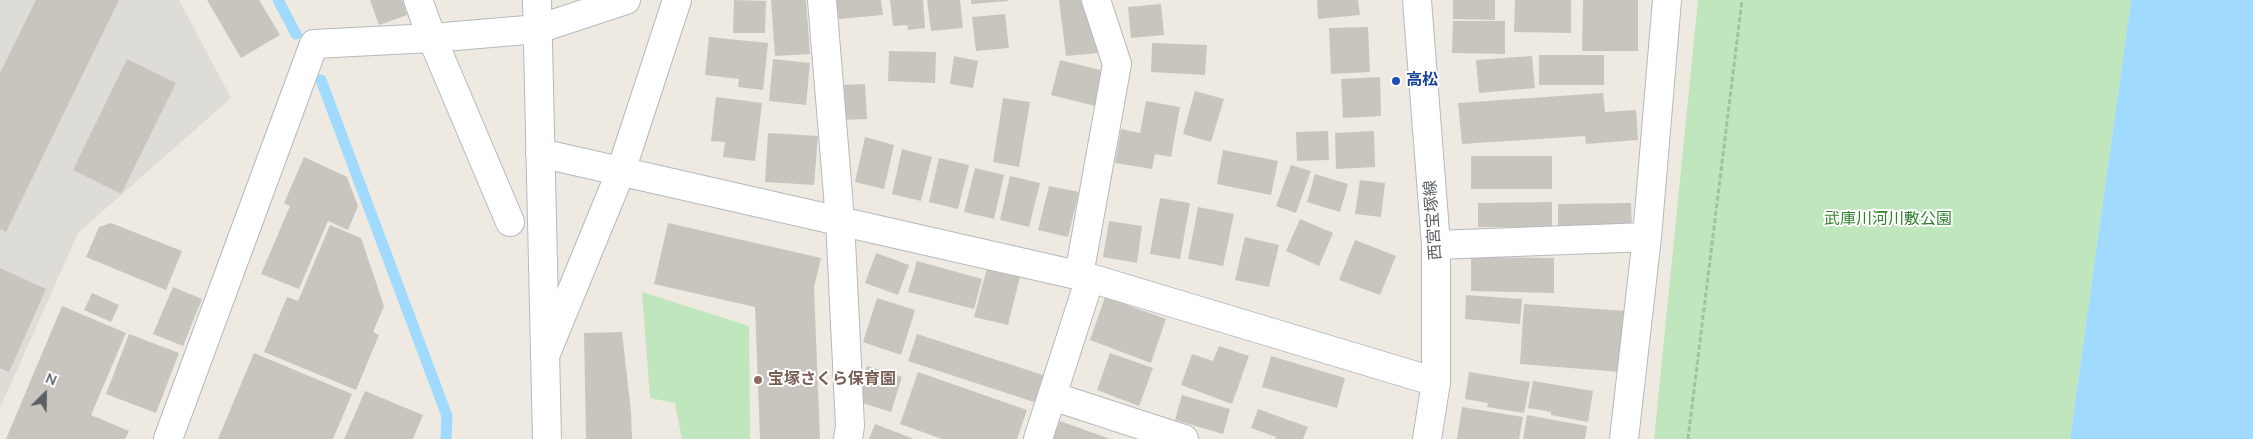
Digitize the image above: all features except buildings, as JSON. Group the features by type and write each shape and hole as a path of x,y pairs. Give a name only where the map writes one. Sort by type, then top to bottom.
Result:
{"street":[{"path":"418,0 432,38 510,222"},
{"path":"538,0 547,439"},
{"path":"168,439 314,44 432,38 538,29 626,0"},
{"path":"545,356 621,171 677,0"},
{"path":"822,0 840,220 850,426 848,439"},
{"path":"1038,439 1052,396 1085,276 1117,64 1096,0"},
{"name":"西宮宝塚線","path":"1417,0 1436,245 1436,382 1427,439"},
{"path":"1624,439 1647,238 1667,0"},
{"path":"540,153 1085,276 1436,382"},
{"path":"1436,245 1647,238"},
{"path":"1052,396 1184,439"}],"path":[{"path":"1688,439 1742,0"}],"shaded area":[{"path":"0,0 179,0 231,98 78,233 0,408"}],"green space":[{"name":"武庫川河川敷公園","path":"1698,0 2131,0 2070,439 1654,439"},
{"path":"642,292 749,326 750,439 682,439 675,403 650,398"}],"water":[{"path":"2131,0 2253,0 2253,439 2070,439"}],"waterway":[{"path":"278,0 296,34"},
{"path":"321,80 447,416 446,439"}],"place":[{"name":"高松","path":"1396,81"},
{"name":"宝塚さくら保育園","path":"758,380"}]}
